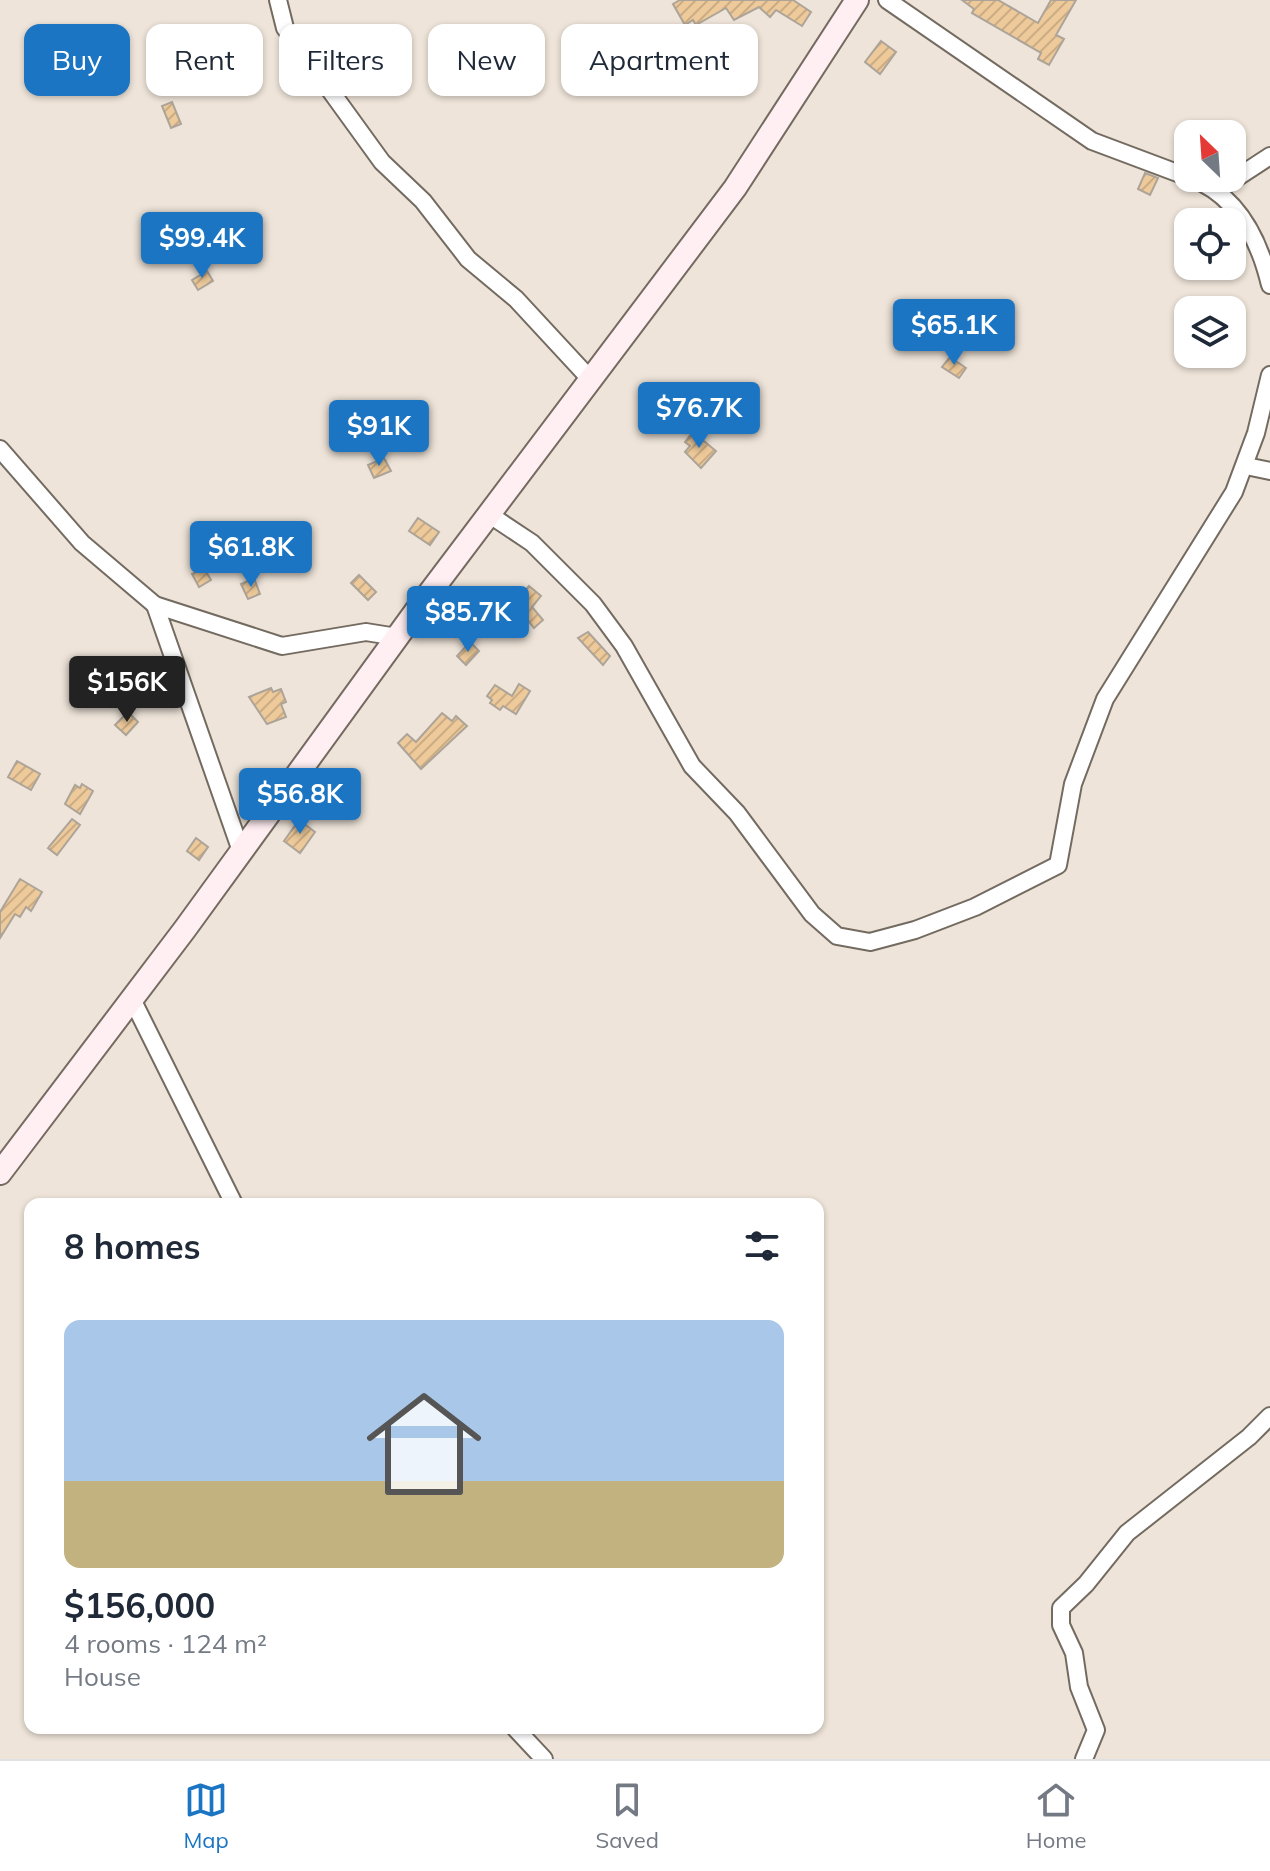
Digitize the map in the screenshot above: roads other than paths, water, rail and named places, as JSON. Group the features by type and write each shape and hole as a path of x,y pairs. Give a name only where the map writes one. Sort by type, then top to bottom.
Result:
{"street":[{"path":"278,0 285,28 382,162 423,201 468,259 516,299 591,380"},
{"path":"0,1173 735,188 857,0"},
{"path":"887,0 1092,141 1174,171"},
{"path":"1246,172 1270,156"},
{"path":"1220,192 1237,210 1255,240 1270,285"},
{"path":"490,515 532,543 593,604 624,646 692,766 737,813 812,914 844,940 870,942 953,916 1058,865 1073,784 1105,699 1225,508 1246,466 1270,375"},
{"path":"0,449 82,543 155,605 282,646 366,632 397,637"},
{"path":"1246,466 1270,471"},
{"path":"155,605 241,851"},
{"path":"132,999 231,1198"},
{"path":"1084,1759 1096,1730 1079,1687 1074,1653 1061,1625 1061,1608 1086,1584 1135,1525 1249,1437 1270,1416"},
{"path":"521,1734 544,1759"}]}
